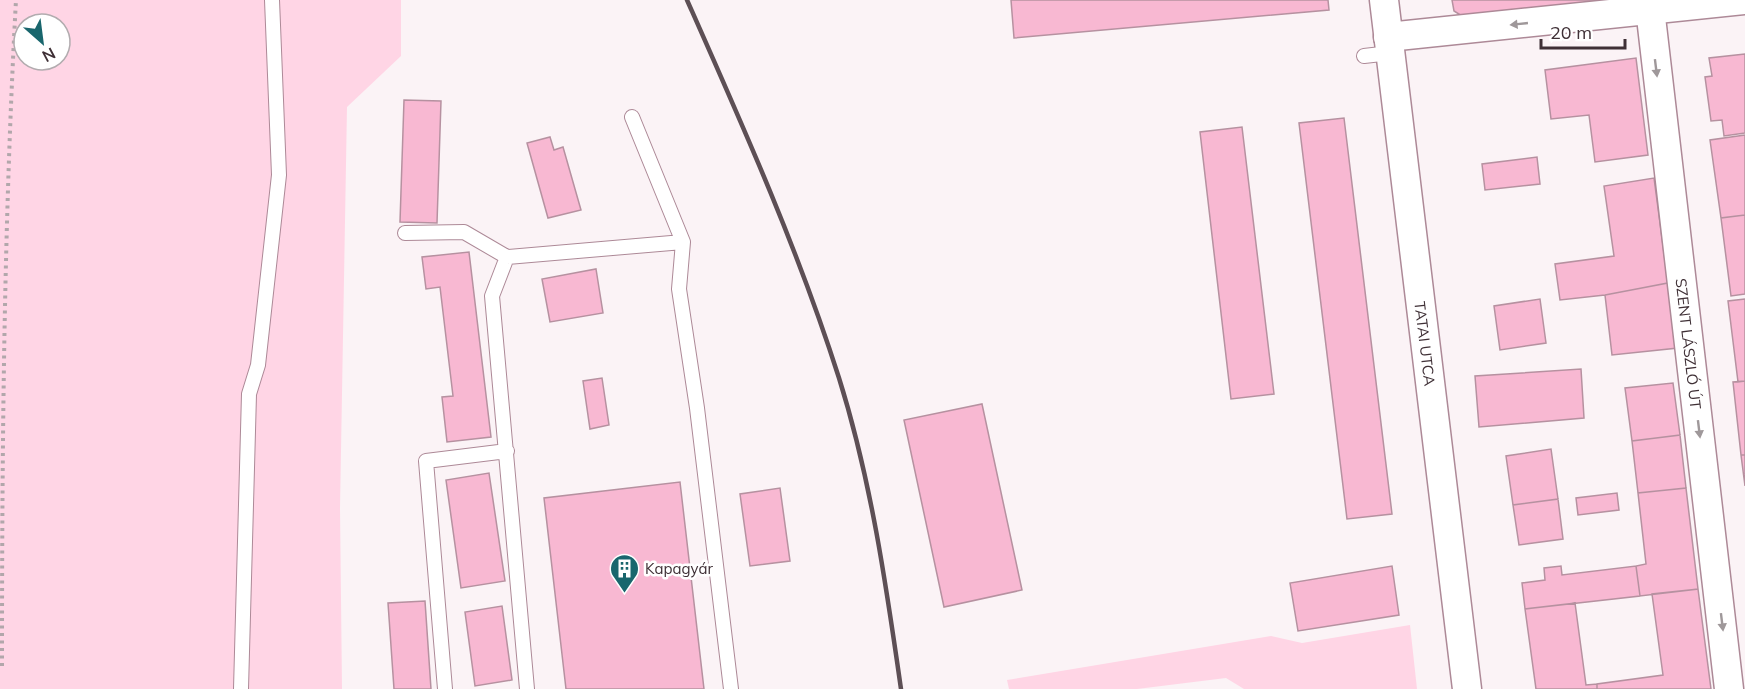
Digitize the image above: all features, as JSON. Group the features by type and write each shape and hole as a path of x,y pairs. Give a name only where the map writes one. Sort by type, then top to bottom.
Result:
{"street":[{"name":"TATAI UTCA","path":"1384,0 1381,49 1467,689"},
{"path":"1381,49 1649,5 1744,0"},
{"name":"SZENT LÁSZLÓ ÚT","path":"1649,5 1729,689"}],"lane":[{"path":"241,689 249,394 258,365 279,175 272,0"},
{"path":"632,117 683,242 679,289 698,420 731,689"},
{"path":"405,233 464,232 507,258 683,242"},
{"path":"507,258 492,296 527,689"},
{"path":"445,689 426,461 507,452"}],"path":[{"path":"2,666 2,529 10,115 16,0"}],"shaded area":[{"path":"0,0 401,0 401,56 347,107 340,508 342,689 0,689"},
{"path":"1410,625 1417,689 1244,689 1226,678 1137,689 1009,689 1007,680 1271,636 1302,643"}],"building":[{"path":"1011,0 1328,0 1329,10 1014,38"},
{"path":"1452,0 1619,0 1470,21 1454,11"},
{"path":"1745,54 1745,133 1724,136 1722,120 1711,121 1705,77 1712,76 1709,58"},
{"path":"1636,58 1648,155 1595,162 1589,115 1551,119 1545,70"},
{"path":"404,100 441,101 437,223 400,222"},
{"path":"1344,118 1392,514 1347,519 1299,123"},
{"path":"1242,127 1274,394 1231,399 1200,132"},
{"path":"1745,135 1745,215 1721,218 1710,140"},
{"path":"550,137 554,150 563,147 581,210 548,218 527,143"},
{"path":"1537,157 1540,184 1485,190 1482,164"},
{"path":"1654,178 1668,283 1605,295 1560,300 1555,264 1614,256 1604,186"},
{"path":"1745,215 1745,294 1731,296 1721,218"},
{"path":"469,252 491,437 447,442 442,397 453,396 440,287 426,289 422,257"},
{"path":"596,269 603,313 550,322 542,279"},
{"path":"1668,283 1678,348 1612,355 1605,295"},
{"path":"1540,299 1546,343 1500,350 1494,306"},
{"path":"1745,299 1745,381 1738,382 1728,301"},
{"path":"1581,369 1584,418 1479,427 1475,376"},
{"path":"602,378 609,425 590,429 583,381"},
{"path":"1745,381 1745,455 1741,455 1733,382"},
{"path":"1673,383 1680,435 1632,441 1625,388"},
{"path":"982,404 1022,590 944,607 904,420"},
{"path":"1680,435 1686,488 1638,493 1632,441"},
{"path":"1551,449 1558,499 1513,505 1506,456"},
{"path":"1741,455 1745,455 1745,486"},
{"path":"489,473 505,581 461,588 446,480"},
{"name":"Kapagyár","path":"680,482 704,689 566,689 544,498"},
{"path":"780,488 790,561 750,566 740,494"},
{"path":"1686,488 1698,589 1640,596 1636,566 1646,564 1638,493"},
{"path":"1617,493 1619,510 1578,515 1576,498"},
{"path":"1558,499 1563,539 1519,545 1513,505"},
{"path":"1392,566 1399,615 1298,631 1290,583"},
{"path":"1561,566 1562,575 1636,566 1640,596 1525,609 1522,583 1545,580 1544,568"},
{"path":"1698,589 1711,689 1597,689 1597,684 1663,675 1652,594"},
{"path":"425,601 431,689 394,689 388,603"},
{"path":"1575,603 1586,685 1597,684 1597,689 1536,689 1525,609"},
{"path":"502,606 512,680 475,686 465,612"}],"railway":[{"path":"687,0 787,234 839,378 869,494 901,689"}],"place":[{"name":"Kapagyár","path":"624,594"}]}
